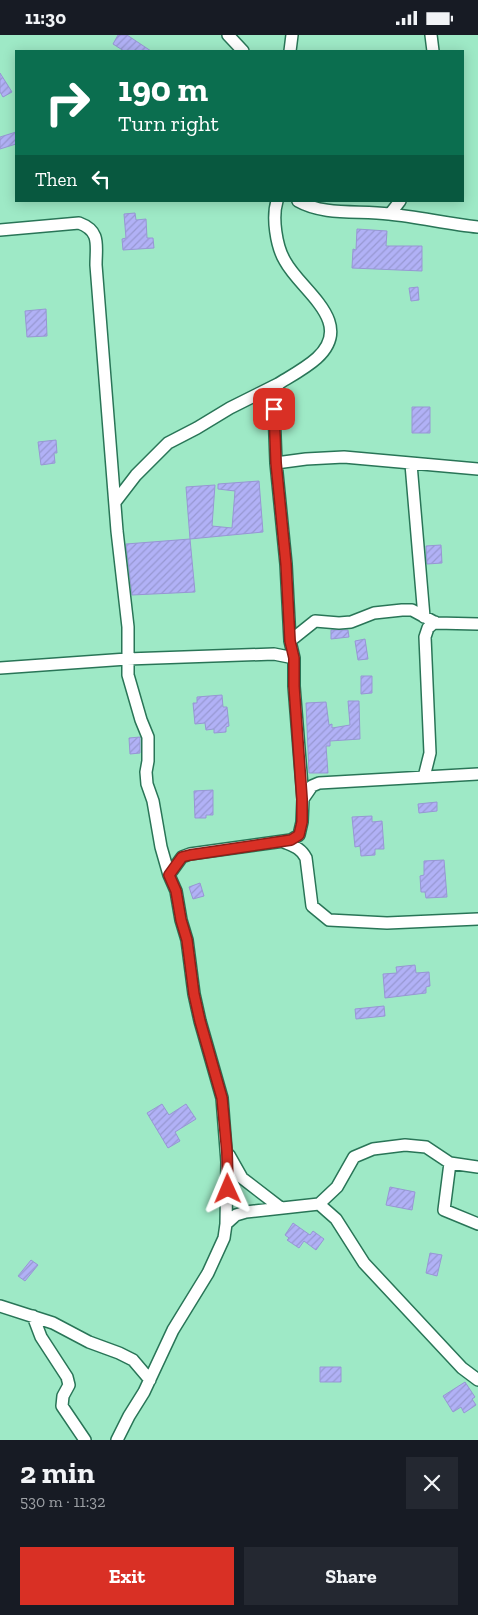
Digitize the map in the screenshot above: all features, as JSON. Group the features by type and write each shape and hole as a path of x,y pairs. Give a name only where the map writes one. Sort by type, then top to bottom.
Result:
{"street":[{"path":"228,35 242,50"},
{"path":"290,50 292,35"},
{"path":"431,35 433,50"},
{"path":"116,501 136,475 168,443 230,408 278,384 317,357 328,342 331,326 326,313 284,261 274,219 277,202"},
{"path":"300,202 306,206 327,210 390,214 478,227"},
{"path":"390,214 399,202"},
{"path":"0,230 79,223 89,227 93,231 96,240 96,265 122,587 128,627 128,675 148,737 147,784 153,801 161,847 176,891 187,940 194,994 200,1021 222,1098 227,1152 226,1224 224,1238 208,1273 173,1330 150,1379 117,1440"},
{"path":"169,875 182,857 291,840 299,835 302,822 294,658 290,641 286,564 276,463 274,409 278,384"},
{"path":"276,463 344,457 411,465 478,469"},
{"path":"411,465 429,620 425,637 430,753 424,777"},
{"path":"290,641 315,621 351,622 374,613 402,610 412,610 429,620 478,624"},
{"path":"0,668 127,659 274,654 294,658"},
{"path":"302,799 312,786 319,783 478,774"},
{"path":"284,842 298,847 306,857 312,907 329,920 386,923 478,919"},
{"path":"226,1224 236,1215 319,1204 337,1187 354,1157 373,1149 404,1145 426,1147 450,1163 478,1167"},
{"path":"227,1152 242,1178 281,1208"},
{"path":"450,1163 444,1210 478,1224"},
{"path":"319,1204 336,1219 364,1263 462,1367 478,1380"},
{"path":"0,1306 53,1323 89,1342 119,1353 133,1360 150,1379"},
{"path":"33,1316 41,1337 67,1377 69,1385 62,1396 64,1411 85,1440"}],"building":[{"path":"118,35 127,35 150,50 122,50 113,44"},
{"path":"0,73 12,92 3,97 0,92"},
{"path":"15,132 15,144 0,149 0,137"},
{"path":"135,213 136,220 146,219 147,238 153,238 154,248 123,250 122,239 126,238 124,214"},
{"path":"357,229 387,231 386,246 422,246 422,271 352,268 353,249 356,250"},
{"path":"418,287 419,300 411,301 409,288"},
{"path":"46,309 47,336 27,337 25,311"},
{"path":"412,407 430,407 430,433 412,433"},
{"path":"56,440 57,453 54,453 55,463 41,465 38,442"},
{"path":"259,481 263,532 190,539 186,487 215,485 212,526 232,528 235,491 218,489 218,484"},
{"path":"190,539 195,592 132,595 126,544"},
{"path":"441,545 442,563 427,564 426,546"},
{"path":"331,630 348,630 349,637 331,639"},
{"path":"365,639 368,659 358,660 355,641"},
{"path":"361,676 372,676 372,693 361,694"},
{"path":"222,695 223,707 227,707 229,726 226,727 226,732 214,733 214,729 206,730 205,723 195,724 193,703 197,703 197,697"},
{"path":"348,701 359,701 360,739 330,741 330,746 326,746 328,773 309,773 306,703 326,702 329,725 332,724 332,728 350,725"},
{"path":"140,737 140,753 130,754 129,738"},
{"path":"213,790 213,815 206,815 206,818 195,818 194,791"},
{"path":"437,802 437,811 419,813 418,804"},
{"path":"372,816 372,822 382,821 384,849 375,849 375,855 361,856 360,846 355,847 352,817"},
{"path":"444,860 447,897 426,898 425,892 421,892 420,876 424,875 424,861"},
{"path":"200,883 204,896 193,899 189,887"},
{"path":"415,965 416,973 429,972 430,986 426,987 426,993 385,998 383,974 397,973 396,967"},
{"path":"384,1006 385,1016 356,1019 355,1009"},
{"path":"162,1104 169,1115 186,1104 196,1119 175,1132 180,1141 168,1148 147,1113"},
{"path":"390,1187 415,1192 412,1210 386,1205"},
{"path":"293,1223 310,1235 313,1231 324,1239 316,1250 304,1241 299,1248 287,1240 289,1238 285,1235"},
{"path":"430,1253 442,1255 437,1276 426,1273"},
{"path":"31,1260 38,1265 25,1281 18,1276"},
{"path":"320,1367 341,1367 341,1382 320,1382"},
{"path":"465,1382 475,1397 472,1399 476,1405 464,1413 461,1407 453,1412 443,1396"}],"route":[{"path":"228,1189 222,1098 200,1021 194,994 187,940 176,891 169,875 182,857 291,840 299,835 302,822 294,658 290,641 286,564 276,463 274,409"}]}
